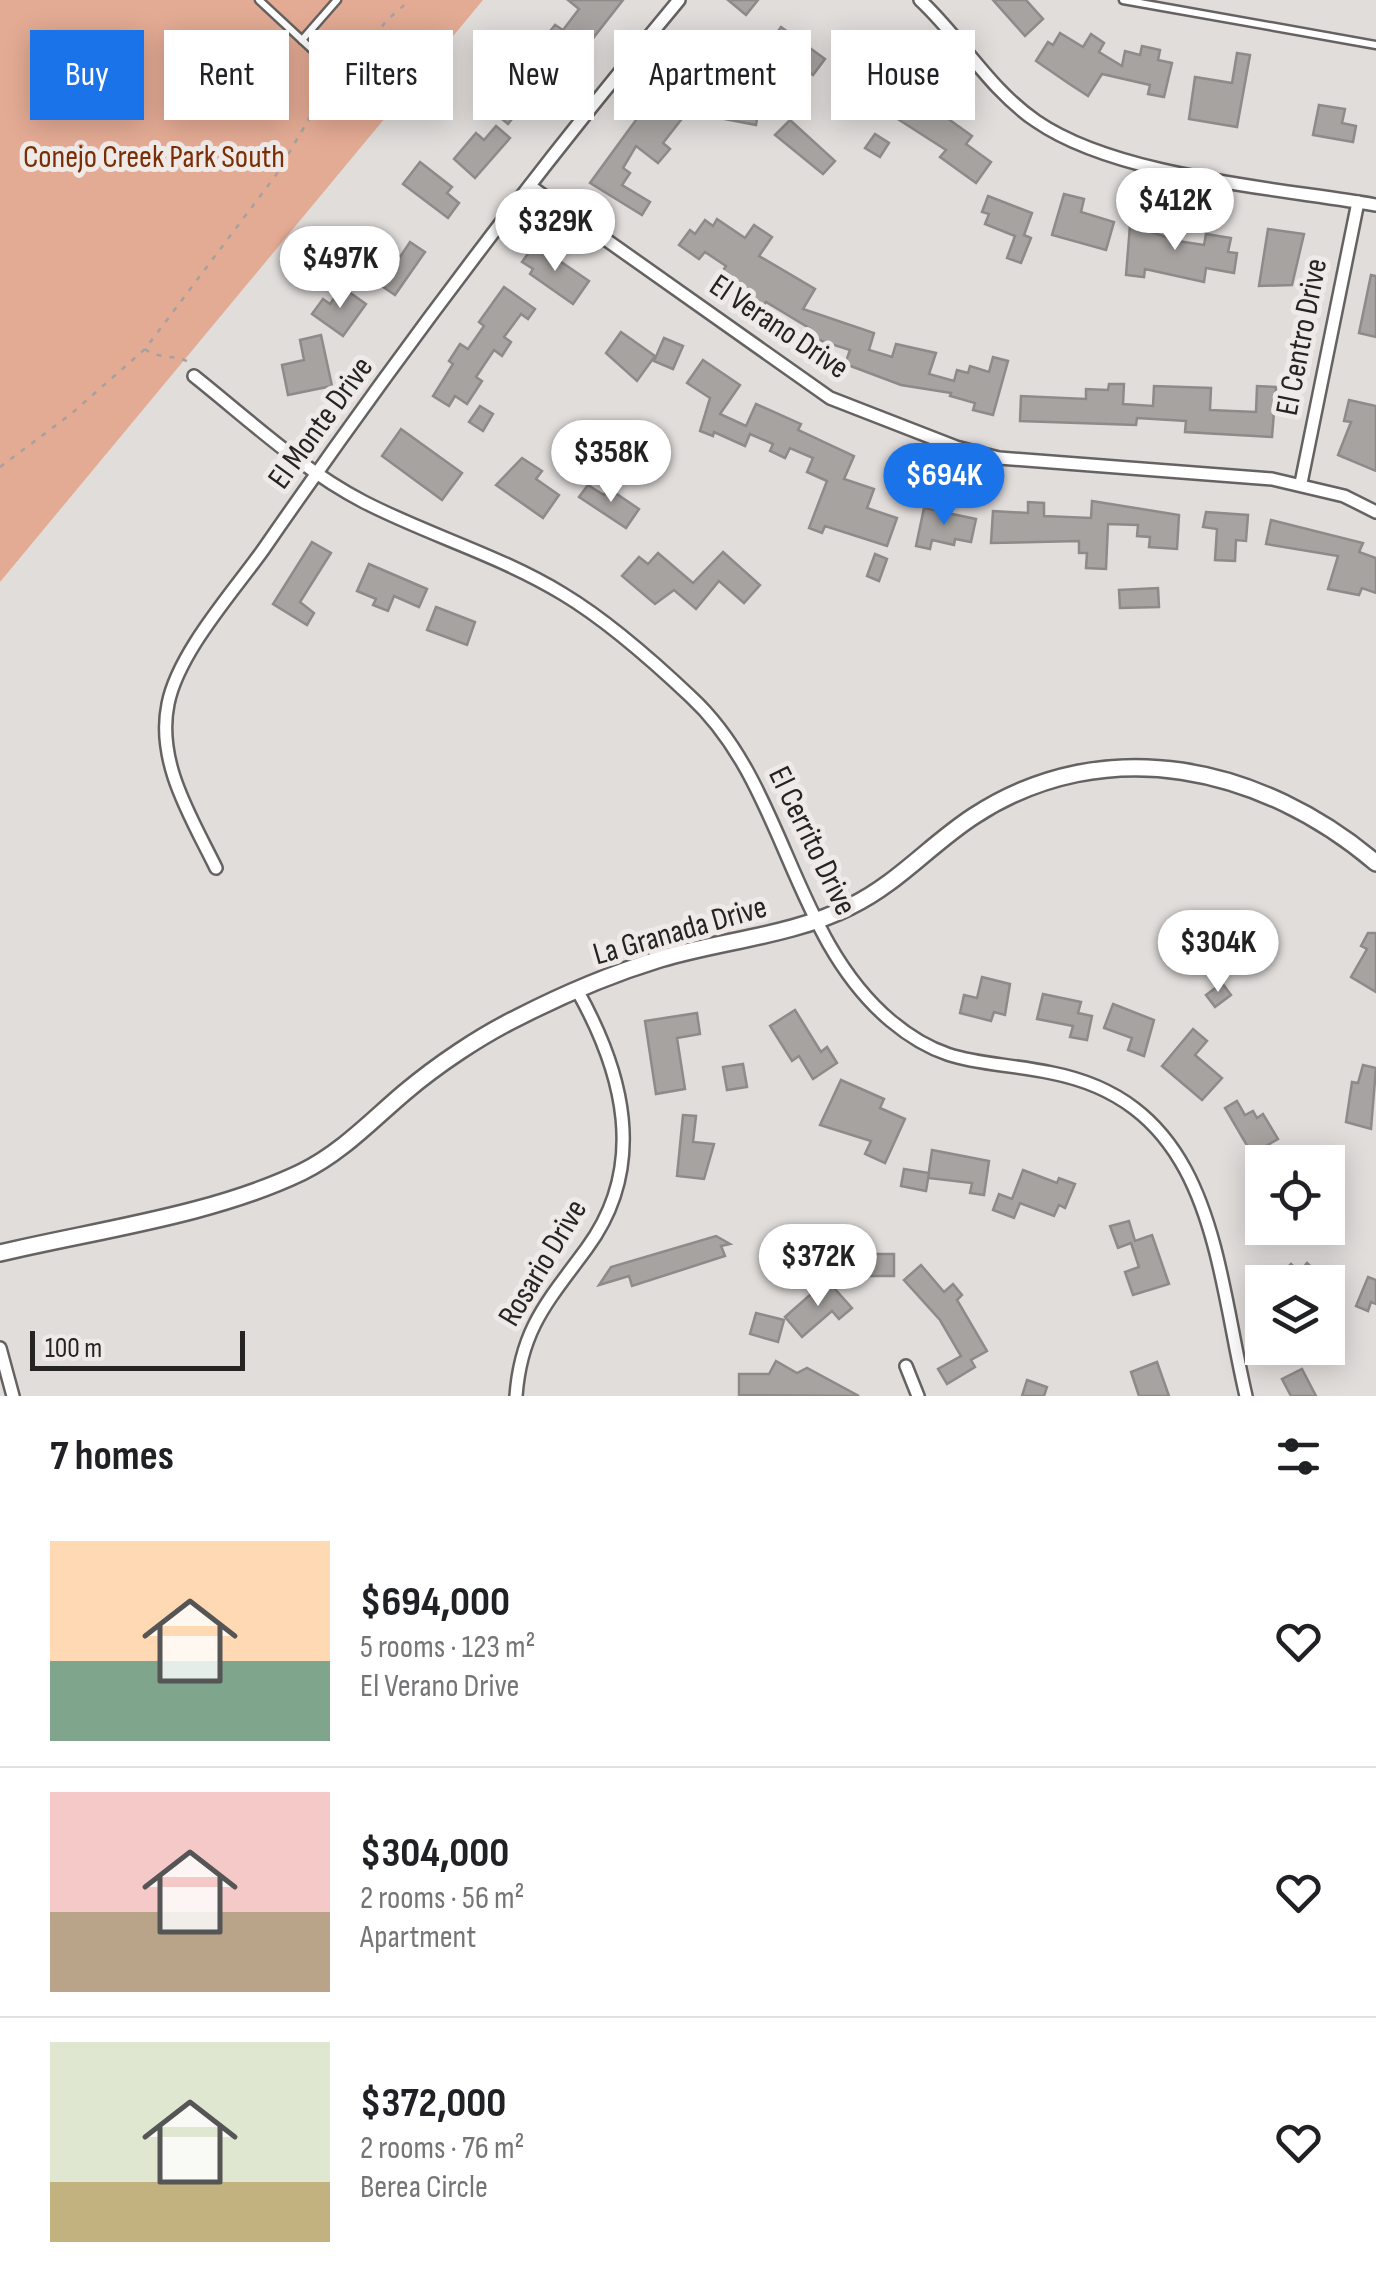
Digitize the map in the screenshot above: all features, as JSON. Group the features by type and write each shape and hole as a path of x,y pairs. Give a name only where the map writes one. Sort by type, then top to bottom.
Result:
{"street":[{"name":"El Monte Drive","path":"216,868 170,761 165,731 168,702 194,649 316,472 530,186 678,0"},
{"path":"920,0 1007,97 1068,140 1131,163 1376,205"},
{"name":"El Verano Drive","path":"530,186 804,382 858,410 956,447 999,458 1301,483 1344,496 1376,512"},
{"name":"El Centro Drive","path":"1301,483 1358,202"},
{"name":"El Cerrito Drive","path":"194,376 316,472 361,501 563,594 692,697 742,760 816,921 867,996 917,1040 974,1064 1050,1072 1089,1083 1133,1106 1168,1139 1190,1170 1201,1205 1246,1396"},
{"name":"La Granada Drive","path":"0,1253 274,1185 337,1151 406,1090 487,1036 577,990 660,959 816,921 880,889 976,815 1014,794 1052,781 1126,768 1194,773 1258,789 1318,818 1376,863"},
{"name":"Rosario Drive","path":"516,1396 530,1331 552,1291 604,1222 623,1160 625,1120 620,1083 577,990"},
{"path":"0,1348 13,1396"},
{"path":"906,1366 918,1396"}],"lane":[{"path":"258,0 309,46"},
{"path":"302,40 337,0"},
{"path":"1122,0 1376,45"}],"path":[{"path":"379,30 410,0"},
{"path":"0,466 71,414 145,349 276,175 309,120"},
{"path":"145,349 160,358 186,360 194,376"}],"green space":[{"name":"Conejo Creek Park South","path":"0,0 483,0 453,36 453,30 309,30 309,120 383,120 0,582"}],"building":[{"path":"568,0 623,0 594,37 594,30 563,30 579,9"},
{"path":"728,0 758,0 746,15"},
{"path":"993,0 1026,0 1043,19 1025,36"},
{"path":"1060,33 1083,47 1091,34 1104,43 1099,52 1122,66 1125,51 1140,55 1142,46 1160,50 1158,60 1172,63 1164,97 1148,94 1150,85 1102,74 1088,96 1036,61 1048,42 1053,45"},
{"path":"811,49 825,59 811,74"},
{"path":"1237,53 1250,55 1237,127 1189,119 1195,77 1232,83"},
{"path":"1319,105 1345,109 1342,123 1356,126 1353,142 1313,135"},
{"path":"636,120 681,120 663,143 670,149 658,163 636,146 623,168 630,173 622,185 650,202 642,215 590,183"},
{"path":"730,120 757,120 756,125"},
{"path":"790,120 835,161 823,174 775,135"},
{"path":"899,120 950,120 972,136 966,144 991,162 976,183 940,157 946,150"},
{"path":"496,126 510,138 475,178 454,159 476,133 484,140"},
{"path":"875,134 889,143 880,157 865,148"},
{"path":"420,162 452,187 447,193 459,203 448,218 403,184"},
{"path":"1064,194 1084,199 1081,212 1114,222 1106,250 1052,235"},
{"path":"988,196 1032,213 1024,235 1031,238 1021,263 1007,258 1015,236 985,224 989,214 982,212"},
{"path":"1131,213 1150,214 1148,231 1178,241 1204,245 1206,234 1231,238 1228,252 1237,253 1234,273 1206,268 1204,282 1145,269 1144,277 1126,275"},
{"path":"717,219 745,238 754,225 772,237 759,256 815,289 803,309 874,333 869,350 892,357 896,344 936,353 929,374 954,381 957,370 968,373 970,366 989,372 993,357 1008,361 993,415 973,410 975,403 950,396 951,393 901,385 845,364 850,350 806,336 809,328 766,302 763,306 746,296 720,275 726,266 705,252 699,259 679,245 690,230 695,234 705,220 713,226"},
{"path":"1268,229 1304,234 1292,285 1259,286"},
{"path":"410,242 425,252 395,295 367,276 387,247 400,257"},
{"path":"535,244 589,281 573,304 530,274 533,269 522,262"},
{"path":"1371,275 1376,276 1376,337 1359,333"},
{"path":"342,287 366,304 343,336 312,314 323,299 330,304"},
{"path":"504,287 535,309 528,319 521,314 504,337 511,342 502,356 494,350 476,377 482,381 467,404 455,396 449,406 433,396 453,364 449,361 460,344 468,349 484,326 479,322"},
{"path":"621,332 655,356 637,381 606,353"},
{"path":"321,335 332,386 288,395 282,365 304,360 300,340"},
{"path":"664,338 683,346 673,369 654,361"},
{"path":"703,360 740,385 720,414 746,426 756,404 801,424 798,430 854,456 844,479 874,489 867,508 897,518 887,546 825,526 822,533 809,528 827,481 807,472 813,458 790,448 785,458 770,451 773,444 750,434 745,446 714,432 713,436 700,431 710,398 687,383"},
{"path":"1109,384 1124,384 1123,404 1153,406 1154,386 1211,388 1210,410 1256,412 1257,386 1276,387 1272,437 1185,432 1186,421 1137,418 1136,425 1020,421 1021,396 1086,399 1086,389 1108,390"},
{"path":"1349,400 1376,406 1376,471 1338,455 1351,422 1344,421"},
{"path":"480,406 493,414 483,431 469,422"},
{"path":"401,429 462,473 442,500 382,456"},
{"path":"522,458 542,471 536,479 559,495 543,518 496,485"},
{"path":"588,485 604,495 608,488 639,509 626,528 579,497"},
{"path":"1092,501 1179,515 1177,549 1149,547 1150,537 1137,536 1138,525 1108,524 1106,569 1086,568 1087,553 1079,553 1079,541 991,543 993,511 1028,513 1028,502 1044,503 1044,516 1091,518"},
{"path":"924,508 976,519 971,542 955,539 954,545 932,540 930,549 916,546"},
{"path":"1206,512 1248,515 1246,541 1236,540 1235,561 1215,560 1217,529 1203,527"},
{"path":"1271,520 1363,543 1359,552 1376,558 1376,593 1362,588 1359,595 1328,589 1338,556 1266,544"},
{"path":"312,542 331,553 300,602 314,613 307,625 273,604"},
{"path":"723,552 760,585 744,603 719,581 696,609 674,590 655,604 622,576 639,557 648,564 658,553 693,583"},
{"path":"875,554 887,559 879,581 867,576"},
{"path":"369,564 427,589 419,607 394,596 388,611 373,605 376,599 357,591"},
{"path":"1158,588 1159,607 1120,608 1119,590"},
{"path":"436,607 475,622 467,645 427,630"},
{"path":"1368,933 1376,933 1376,992 1351,977 1367,949 1361,946"},
{"path":"982,977 1010,984 1005,1015 994,1012 991,1021 960,1013 964,995 977,998"},
{"path":"1222,983 1231,995 1215,1007 1206,995"},
{"path":"1043,994 1081,1002 1078,1013 1092,1016 1087,1040 1070,1037 1073,1026 1037,1019"},
{"path":"1113,1004 1154,1020 1144,1056 1128,1050 1132,1038 1104,1028"},
{"path":"795,1010 821,1052 827,1047 837,1063 813,1079 799,1056 792,1061 770,1026"},
{"path":"697,1013 700,1034 677,1038 685,1089 656,1094 645,1021"},
{"path":"1193,1029 1207,1041 1195,1055 1222,1078 1202,1100 1162,1066"},
{"path":"743,1064 747,1087 727,1090 723,1067"},
{"path":"1363,1065 1376,1068 1371,1129 1346,1122 1352,1082 1358,1083"},
{"path":"841,1080 884,1099 880,1108 905,1119 885,1163 865,1154 871,1141 820,1125"},
{"path":"1237,1101 1245,1115 1253,1111 1257,1118 1263,1114 1278,1139 1268,1145 1247,1145 1225,1108"},
{"path":"683,1115 696,1116 693,1142 714,1144 704,1179 677,1176"},
{"path":"932,1150 989,1161 984,1195 970,1193 972,1183 928,1178"},
{"path":"904,1169 929,1173 926,1191 901,1186"},
{"path":"1023,1170 1057,1183 1059,1178 1075,1184 1065,1208 1059,1205 1054,1216 1020,1203 1014,1218 993,1210 999,1194 1012,1199"},
{"path":"1129,1221 1135,1241 1152,1235 1169,1284 1133,1295 1125,1272 1139,1267 1131,1243 1118,1248 1110,1226"},
{"path":"716,1236 730,1244 721,1246 725,1256 632,1286 629,1276 599,1285 611,1267"},
{"path":"859,1254 894,1254 894,1276 859,1276"},
{"path":"921,1265 944,1292 953,1284 962,1295 957,1300 987,1351 971,1360 975,1367 947,1384 938,1369 961,1356 940,1320 904,1280"},
{"path":"1368,1277 1376,1280 1376,1304 1371,1302 1368,1311 1356,1306"},
{"path":"827,1280 852,1308 839,1319 832,1311 802,1337 785,1317"},
{"path":"756,1313 784,1320 778,1342 750,1334"},
{"path":"776,1361 797,1373 807,1368 859,1396 739,1395 739,1374 769,1374"},
{"path":"1157,1362 1169,1396 1139,1396 1131,1372"},
{"path":"1302,1369 1316,1396 1291,1396 1282,1379"},
{"path":"1027,1380 1047,1387 1044,1396 1022,1396"}]}
